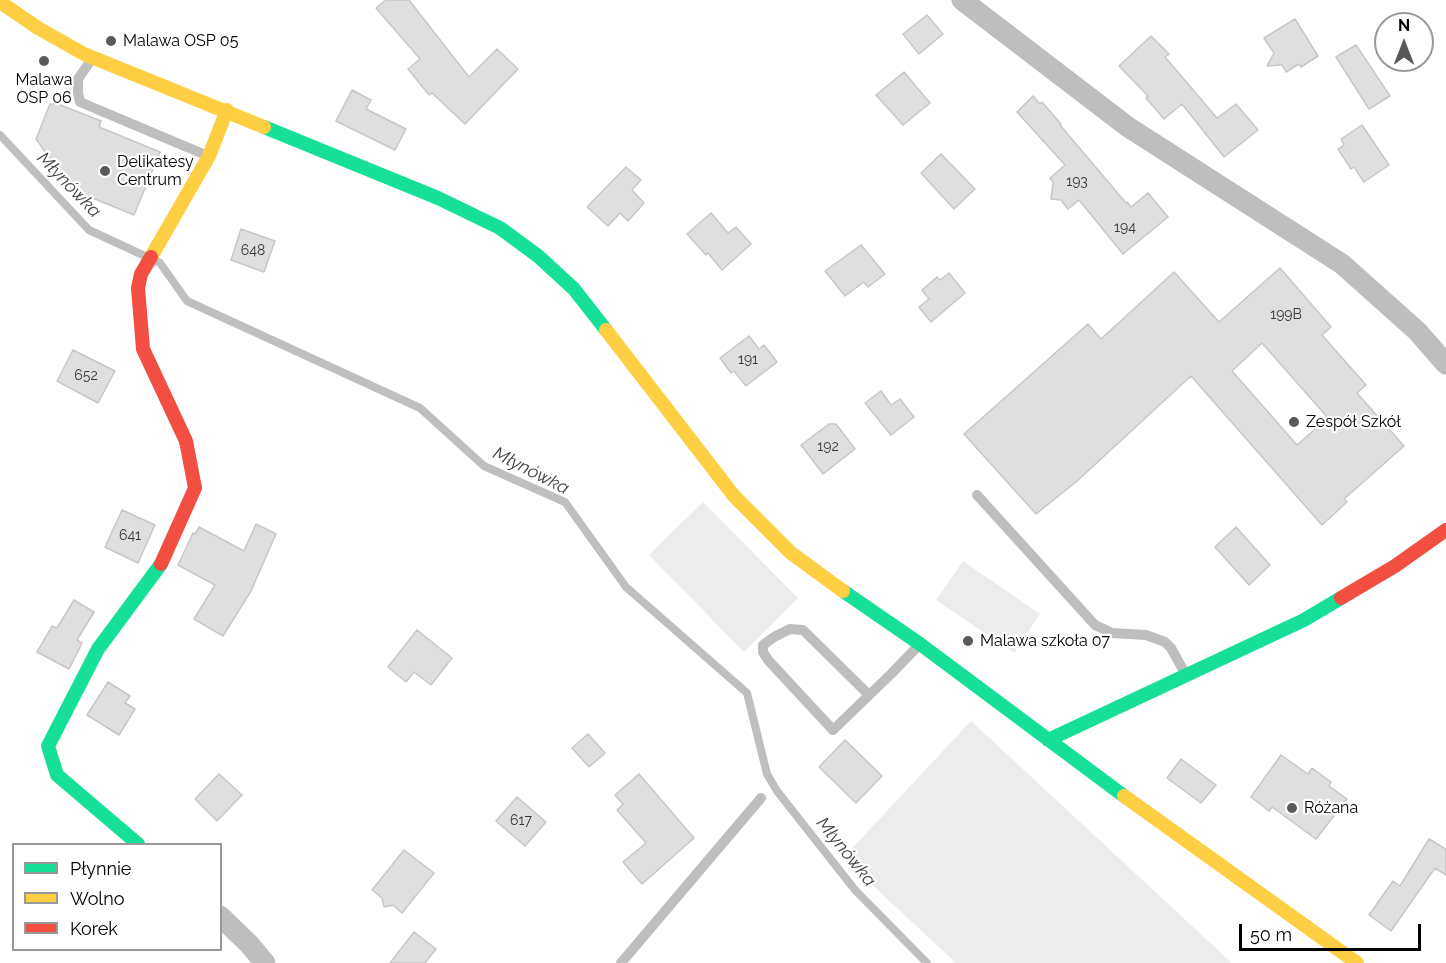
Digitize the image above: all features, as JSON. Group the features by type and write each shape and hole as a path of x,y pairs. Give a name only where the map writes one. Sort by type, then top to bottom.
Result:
{"street":[{"path":"962,0 1128,127 1342,264 1417,331 1446,364"},
{"path":"0,2 38,28 92,57 227,110 438,198 500,228 538,255 574,290 734,496 791,553 920,644 1191,845 1357,963"},
{"path":"137,843 57,775 48,747 98,649 160,565 195,488 186,441 143,349 138,288 141,274 208,156 227,110"},
{"path":"1048,740 1313,615 1395,566 1446,530"},
{"path":"222,918 265,963"}],"lane":[{"path":"92,57 78,79 80,102 208,156"},
{"path":"977,495 1095,625 1112,633 1146,635 1165,642 1171,648 1186,675"},
{"path":"869,695 803,630 790,629 764,645 763,652 768,660 833,729 869,695 920,644"},
{"path":"621,963 761,798"}],"shaded area":[{"path":"703,502 798,598 744,652 649,555"},
{"path":"963,561 1040,614 1014,653 936,600"},
{"path":"971,721 1232,963 956,963 843,858"}],"building":[{"path":"386,0 409,0 469,77 497,49 518,69 465,124 432,93 429,95 408,69 420,59 376,8"},
{"path":"927,15 943,34 919,54 903,34"},
{"path":"1295,19 1318,56 1301,67 1299,64 1286,72 1282,65 1267,66 1274,53 1264,38"},
{"path":"1151,36 1169,54 1165,57 1217,118 1236,104 1258,130 1224,157 1182,104 1164,119 1146,98 1148,96 1119,66"},
{"path":"1356,45 1390,96 1369,109 1336,57"},
{"path":"904,72 930,103 903,125 876,95"},
{"path":"352,90 371,100 366,109 406,129 395,150 336,121"},
{"path":"1033,96 1040,104 1042,102 1126,203 1131,207 1148,193 1168,217 1123,254 1079,200 1068,209 1061,200 1051,199 1053,182 1050,178 1065,165 1017,112"},
{"name":"Delikatesy Centrum","path":"50,104 58,104 101,121 99,127 160,152 134,215 73,190 36,139"},
{"path":"1362,125 1389,165 1364,182 1354,167 1351,169 1338,149 1344,145 1341,139"},
{"path":"941,154 975,189 954,209 921,173"},
{"path":"626,167 641,180 632,190 644,203 628,221 620,213 608,226 587,207"},
{"path":"711,213 728,233 736,227 751,244 722,270 708,253 706,255 687,234"},
{"path":"241,229 275,241 264,272 231,260"},
{"path":"861,245 885,274 868,287 864,282 845,296 825,271"},
{"path":"1280,268 1331,327 1322,335 1366,385 1357,393 1404,446 1344,499 1347,502 1322,525 1191,376 1076,482 1036,514 964,434 1088,324 1101,339 1174,272 1219,322","holes":["1262,343 1328,418 1297,445 1232,371"]},
{"path":"949,273 965,293 931,322 919,307 929,299 922,290 937,277 940,280"},
{"path":"749,336 759,349 764,345 777,362 746,386 734,371 731,373 720,358"},
{"path":"73,350 115,371 98,403 57,381"},
{"path":"881,391 891,405 900,399 914,417 891,435 865,403"},
{"path":"829,424 836,424 855,449 823,474 801,445"},
{"path":"122,510 155,525 138,563 105,547"},
{"path":"256,524 276,534 251,591 223,636 194,619 215,585 178,565 193,533 195,534 199,527 244,551"},
{"path":"1236,527 1270,565 1249,585 1215,547"},
{"path":"74,600 94,612 77,640 82,643 69,669 37,652 52,626 57,628"},
{"path":"417,630 452,658 431,685 414,672 406,682 388,667"},
{"path":"108,682 130,696 125,703 135,709 119,735 87,715"},
{"path":"588,734 605,753 589,767 572,748"},
{"path":"845,740 882,776 856,803 819,767"},
{"path":"1281,755 1308,774 1312,768 1331,782 1329,786 1347,799 1316,839 1272,807 1269,811 1251,797"},
{"path":"1181,759 1216,785 1201,803 1167,778"},
{"path":"219,774 242,795 217,821 195,799"},
{"path":"639,774 694,838 642,884 623,862 646,843 617,810 623,804 615,795"},
{"path":"517,797 546,822 525,846 496,821"},
{"path":"1429,839 1446,849 1446,875 1435,868 1391,931 1369,915 1393,881 1400,886"},
{"path":"404,850 434,873 402,913 393,905 384,907 382,898 372,890"},
{"path":"414,932 436,949 425,963 390,963"}],"waterway":[{"name":"Młynówka","path":"0,135 89,230 160,263 187,301 420,408 484,466 565,502 626,587 747,693 767,774 777,791 855,890 927,963"}],"traffic: fast":[{"path":"264,127 438,198 500,228 538,256 574,289 606,330"},
{"path":"137,843 57,775 48,746 98,649 161,564"},
{"path":"843,591 920,644 1124,796"},
{"path":"1048,740 1304,620 1341,598"}],"traffic: slow":[{"path":"0,2 38,28 84,54 264,127"},
{"path":"151,257 209,156 227,110"},
{"path":"606,330 734,496 791,553 843,591"},
{"path":"1124,796 1357,963"}],"traffic: jam":[{"path":"151,257 141,274 138,288 143,349 186,441 195,488 161,564"},
{"path":"1341,598 1395,566 1446,530"}],"place":[{"name":"Malawa OSP 05","path":"111,41"},
{"name":"Malawa OSP 06","path":"44,61"},
{"name":"Delikatesy Centrum","path":"105,171"},
{"name":"Zespół Szkół","path":"1294,422"},
{"name":"Malawa szkoła 07","path":"968,641"},
{"name":"Różana","path":"1292,808"}]}
